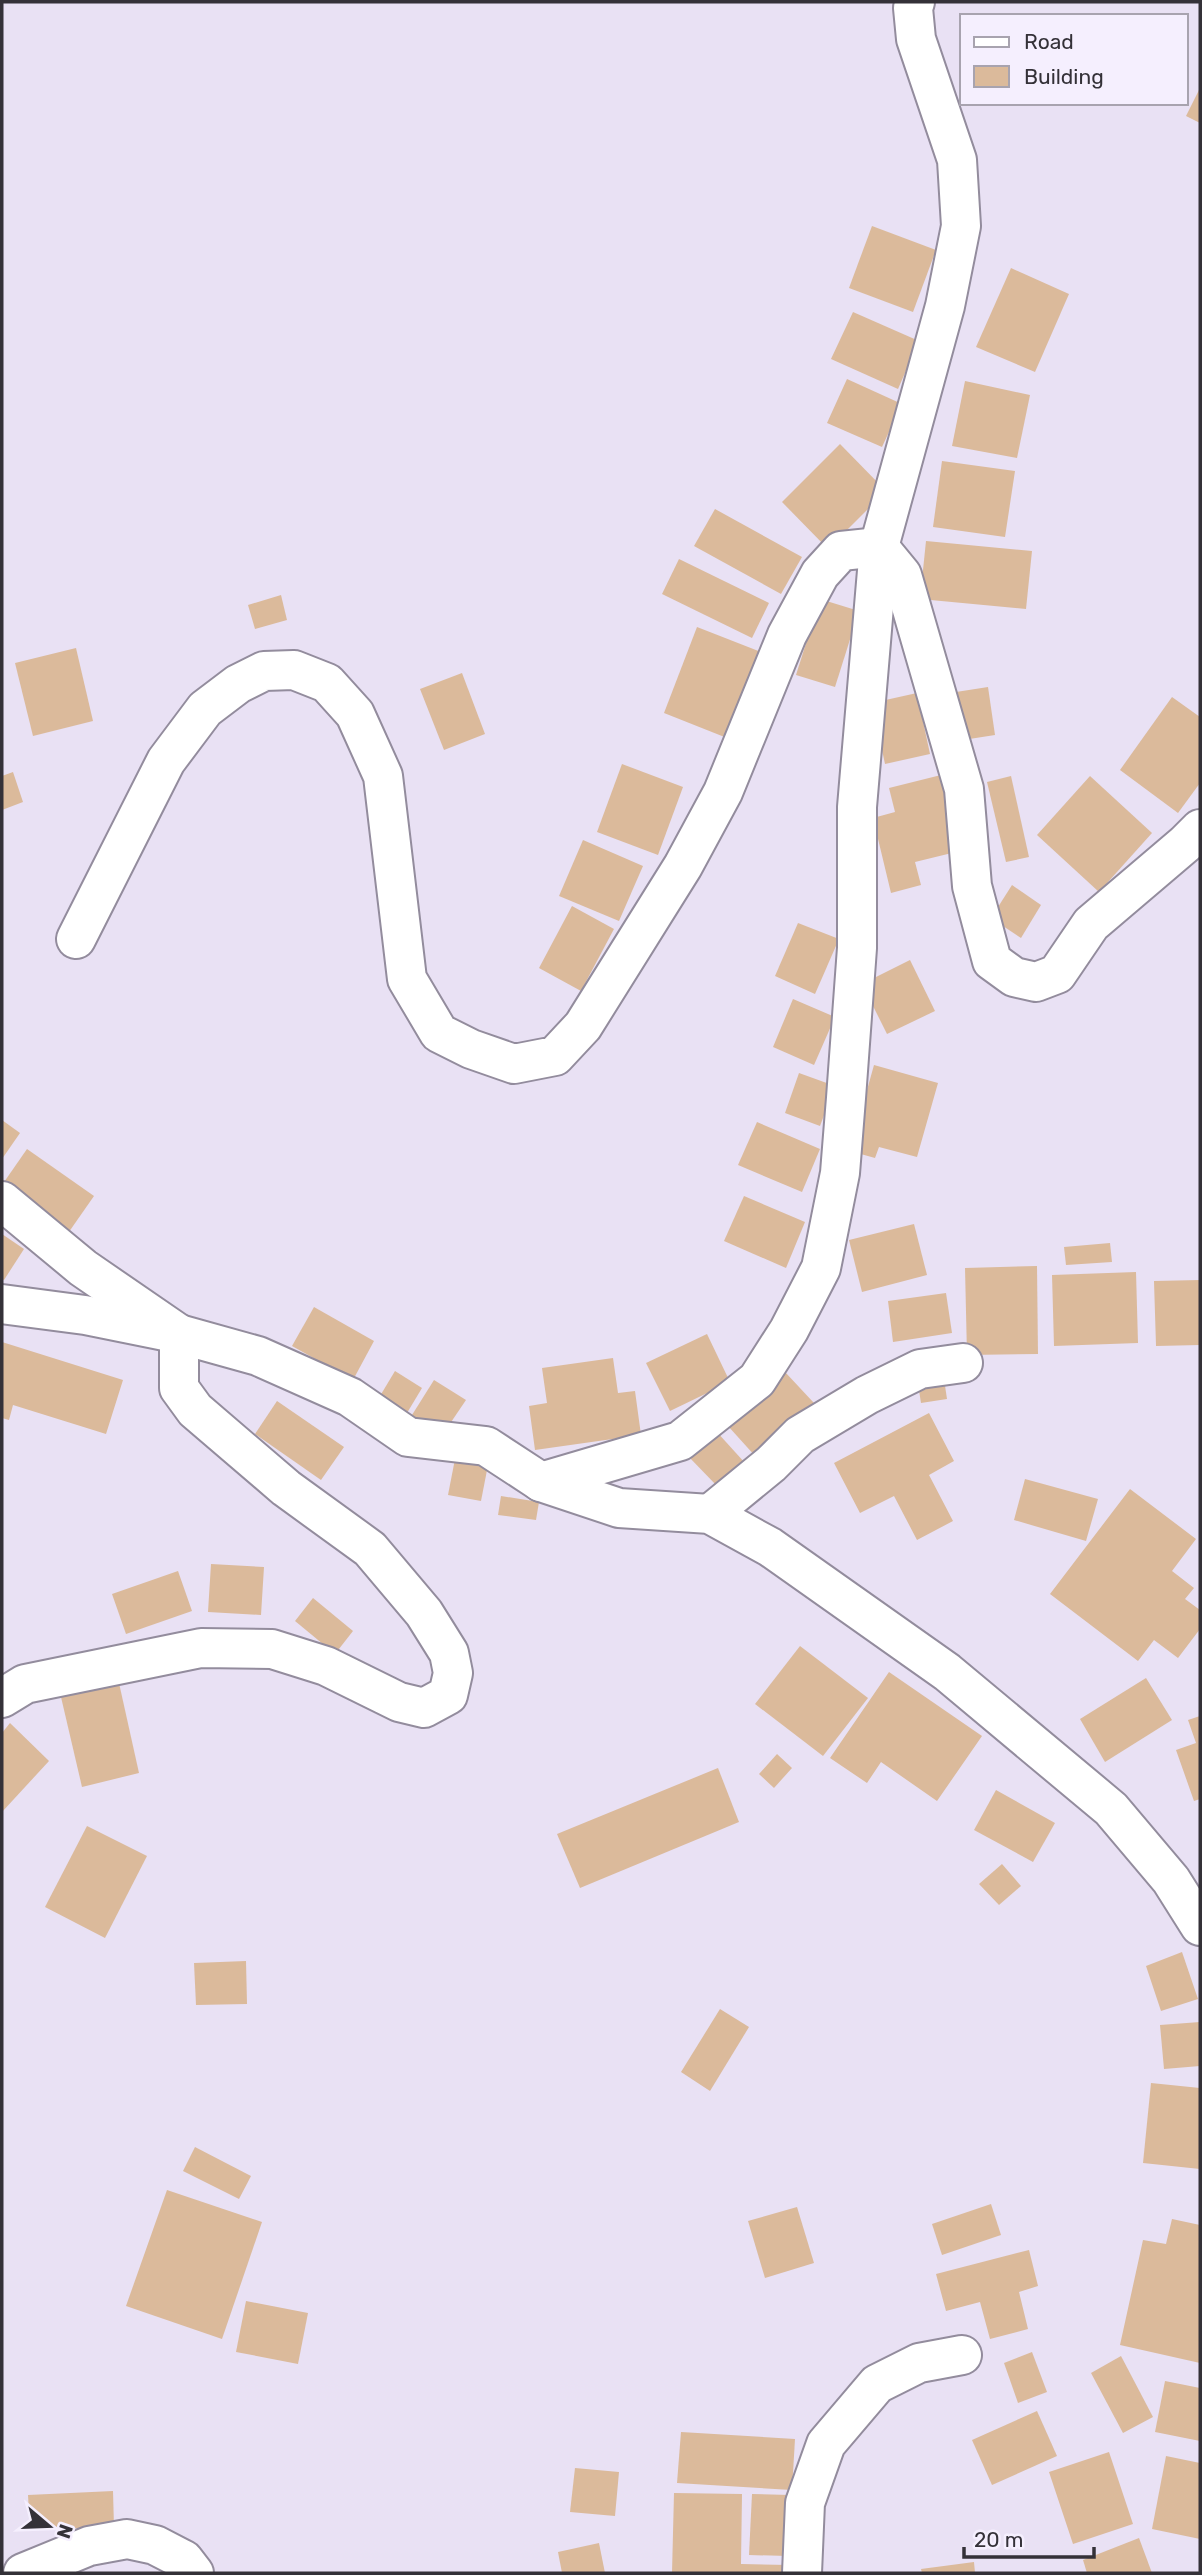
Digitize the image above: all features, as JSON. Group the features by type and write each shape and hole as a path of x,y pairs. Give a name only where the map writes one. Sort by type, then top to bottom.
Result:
{"street":[{"path":"541,1482 680,1441 757,1380 789,1330 821,1268 840,1173 857,948 857,807 879,547 946,306 961,226 957,160 916,39 913,8 915,2"},
{"path":"879,547 902,575 964,789 972,886 992,961 1014,977 1036,982 1057,974 1091,924 1200,829"},
{"path":"76,939 166,761 205,709 238,684 264,671 294,670 327,683 355,714 383,776 407,979 439,1033 471,1049 514,1064 555,1056 583,1026 683,866 723,792 787,635 820,574 841,551 879,547"},
{"path":"2,1201 83,1268 179,1334"},
{"path":"2,1304 85,1315 179,1334 258,1356 350,1397 408,1437 486,1446 541,1482 619,1508 710,1514 770,1547 947,1672 1111,1809 1171,1880 1200,1926"},
{"path":"2,1699 25,1684 201,1648 272,1650 326,1666 399,1702 424,1708 448,1695 453,1673 449,1653 424,1613 370,1549 286,1488 195,1410 179,1388 179,1334"},
{"path":"710,1514 771,1464 800,1435 867,1395 920,1369 963,1363"},
{"path":"802,2573 805,2502 825,2444 877,2384 919,2362 962,2356"},
{"path":"23,2573 89,2546 127,2539 155,2545 184,2560 194,2573"}],"building":[{"path":"1200,88 1200,123 1186,116"},
{"path":"872,226 936,250 913,312 849,288"},
{"path":"1011,268 1069,294 1035,372 976,347"},
{"path":"853,312 919,341 898,389 831,359"},
{"path":"847,379 902,404 882,447 827,423"},
{"path":"965,381 1030,395 1017,458 952,446"},
{"path":"840,444 886,491 828,549 782,502"},
{"path":"942,461 1015,471 1005,537 933,527"},
{"path":"715,509 802,557 781,594 694,546"},
{"path":"926,541 1032,551 1026,609 920,599"},
{"path":"679,559 769,603 752,638 662,594"},
{"path":"281,595 287,620 255,629 248,605"},
{"path":"820,599 859,611 835,687 796,675"},
{"path":"697,627 761,652 727,738 664,713"},
{"path":"76,648 93,721 33,736 15,663"},
{"path":"462,673 485,734 444,750 420,689"},
{"path":"988,687 995,735 963,740 956,692"},
{"path":"917,693 930,754 885,764 872,703"},
{"path":"1172,697 1200,717 1200,783 1178,813 1120,770"},
{"path":"622,764 683,787 658,855 597,832"},
{"path":"13,772 23,802 2,810 2,776"},
{"path":"941,775 960,851 915,862 921,885 891,893 873,818 895,812 889,788"},
{"path":"1011,776 1029,857 1006,862 987,782"},
{"path":"1090,776 1152,833 1099,892 1037,835"},
{"path":"583,840 643,866 619,921 559,896"},
{"path":"1012,885 1041,905 1021,938 991,918"},
{"path":"572,906 614,929 581,991 539,968"},
{"path":"798,923 839,939 815,994 775,976"},
{"path":"910,960 935,1011 887,1034 862,984"},
{"path":"793,999 835,1017 814,1065 773,1047"},
{"path":"874,1065 938,1083 917,1157 879,1147 875,1158 850,1151"},
{"path":"799,1073 835,1086 820,1126 785,1113"},
{"path":"2,1120 20,1133 2,1159"},
{"path":"757,1122 820,1149 802,1192 738,1165"},
{"path":"27,1149 94,1196 64,1239 2,1185"},
{"path":"744,1196 805,1222 786,1268 724,1241"},
{"path":"914,1224 927,1275 862,1292 849,1240"},
{"path":"2,1234 24,1249 4,1280 2,1279"},
{"path":"1110,1243 1112,1262 1066,1265 1064,1247"},
{"path":"1037,1266 1038,1354 967,1355 965,1268"},
{"path":"1136,1272 1138,1343 1054,1346 1052,1275"},
{"path":"1200,1280 1200,1345 1156,1346 1154,1281"},
{"path":"946,1293 952,1333 893,1342 888,1301"},
{"path":"314,1307 374,1341 353,1380 292,1346"},
{"path":"707,1334 730,1382 670,1411 646,1363"},
{"path":"2,1342 123,1380 106,1434 13,1405 9,1420 2,1418"},
{"path":"613,1358 618,1393 635,1391 641,1435 535,1450 529,1406 547,1403 542,1368"},
{"path":"395,1371 422,1388 407,1413 380,1396"},
{"path":"785,1372 814,1403 756,1457 728,1426"},
{"path":"944,1379 947,1399 921,1403 918,1384"},
{"path":"434,1380 466,1400 443,1434 412,1415"},
{"path":"277,1401 344,1447 321,1480 255,1434"},
{"path":"929,1413 954,1461 929,1475 953,1521 917,1540 894,1496 860,1513 834,1463"},
{"path":"716,1431 745,1463 718,1487 688,1456"},
{"path":"455,1459 488,1465 481,1501 448,1495"},
{"path":"1025,1479 1098,1499 1086,1541 1014,1520"},
{"path":"1130,1489 1196,1539 1172,1571 1194,1588 1185,1599 1200,1610 1200,1629 1178,1658 1154,1640 1138,1661 1050,1594"},
{"path":"501,1496 539,1502 536,1520 498,1515"},
{"path":"211,1564 264,1567 261,1615 208,1612"},
{"path":"178,1571 192,1611 126,1634 112,1594"},
{"path":"313,1598 353,1631 335,1654 295,1621"},
{"path":"800,1646 868,1698 823,1756 755,1704"},
{"path":"889,1672 982,1736 937,1801 881,1762 867,1783 830,1758"},
{"path":"1146,1678 1172,1720 1105,1762 1080,1719"},
{"path":"119,1683 139,1773 82,1787 61,1697"},
{"path":"1200,1716 1200,1799 1194,1801 1176,1750 1196,1743 1188,1720"},
{"path":"10,1723 49,1761 2,1812 2,1733"},
{"path":"777,1754 792,1768 774,1788 759,1774"},
{"path":"718,1768 739,1822 580,1888 557,1834"},
{"path":"996,1790 1055,1823 1033,1862 974,1830"},
{"path":"87,1826 147,1856 105,1938 45,1907"},
{"path":"1002,1864 1021,1886 999,1905 979,1884"},
{"path":"1182,1952 1198,1999 1161,2011 1146,1966"},
{"path":"246,1961 247,2004 196,2005 194,1963"},
{"path":"720,2009 749,2027 710,2091 681,2072"},
{"path":"1200,2022 1200,2066 1164,2069 1160,2025"},
{"path":"1151,2083 1200,2088 1200,2169 1143,2163"},
{"path":"195,2147 251,2176 239,2199 183,2171"},
{"path":"167,2190 262,2222 222,2339 126,2306"},
{"path":"991,2204 1001,2235 942,2255 932,2224"},
{"path":"797,2207 814,2263 765,2278 748,2221"},
{"path":"1172,2219 1200,2225 1200,2363 1120,2345 1143,2240 1166,2244"},
{"path":"1029,2250 1038,2286 1019,2292 1028,2329 990,2339 980,2302 946,2311 936,2274"},
{"path":"246,2301 308,2313 298,2364 236,2352"},
{"path":"1032,2352 1047,2392 1018,2403 1004,2363"},
{"path":"1121,2356 1153,2417 1123,2433 1091,2373"},
{"path":"1165,2381 1200,2388 1200,2441 1155,2432"},
{"path":"1037,2411 1057,2456 992,2485 972,2440"},
{"path":"681,2432 795,2439 792,2490 677,2483"},
{"path":"1109,2452 1133,2524 1073,2544 1049,2472"},
{"path":"1166,2456 1200,2463 1200,2539 1152,2529"},
{"path":"575,2468 619,2472 615,2516 570,2512"},
{"path":"113,2491 114,2527 30,2530 28,2495"},
{"path":"674,2493 742,2494 741,2564 789,2565 789,2573 672,2573"},
{"path":"752,2494 790,2495 788,2556 749,2555"},
{"path":"1139,2538 1152,2573 1087,2573 1083,2560"},
{"path":"599,2543 605,2573 562,2573 558,2552"},
{"path":"974,2562 975,2573 922,2573 921,2569"}]}
